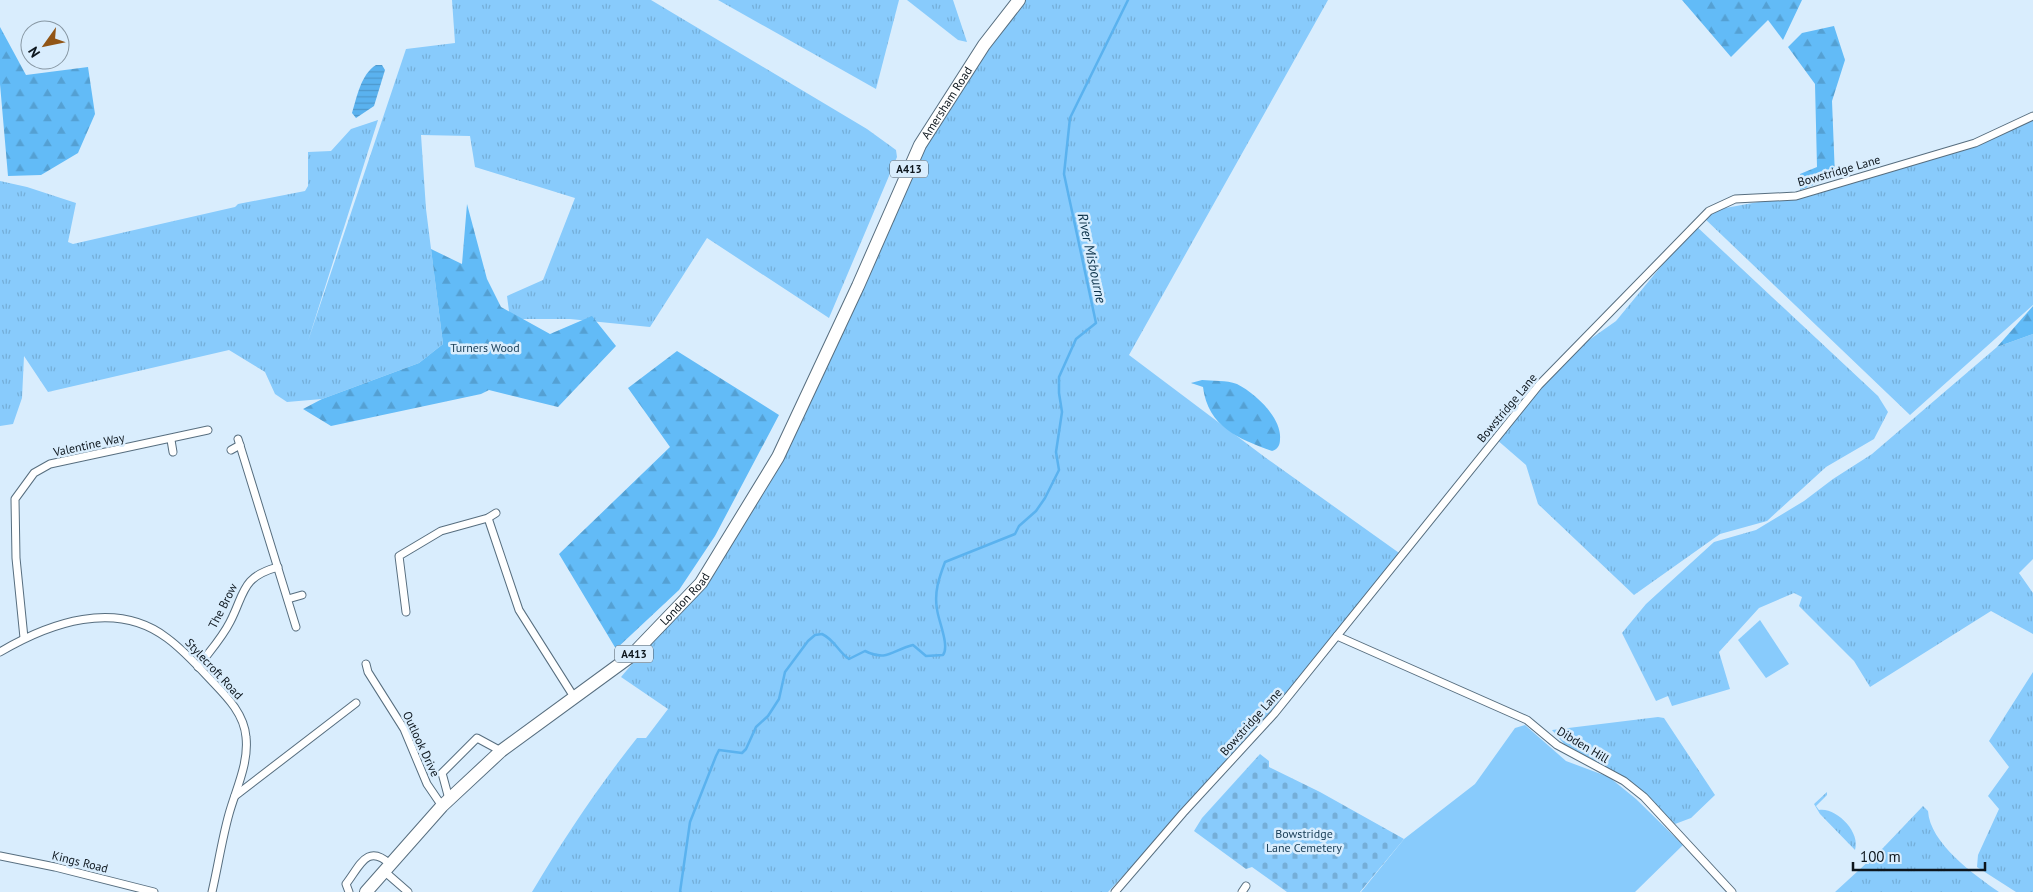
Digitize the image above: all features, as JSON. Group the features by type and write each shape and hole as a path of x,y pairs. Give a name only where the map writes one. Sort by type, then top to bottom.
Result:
{"highway":[{"name":"Amersham Road","path":"827,353 920,145 984,45 1019,0"},
{"name":"London Road","path":"366,892 446,802 501,751 631,656 701,583 778,457 827,353"}],"street":[{"name":"Bowstridge Lane","path":"1116,892 1183,813 1274,714 1539,385 1709,211 1734,200 1796,196 1957,149 1975,143 2033,116"},
{"name":"Valentine Way","path":"24,638 16,558 15,499 34,473 50,464 171,440 208,430"},
{"path":"171,440 173,452"},
{"path":"231,450 239,442 296,627"},
{"path":"406,612 399,556 441,531 488,518 496,513"},
{"path":"488,518 519,610 574,697"},
{"name":"The Brow","path":"198,667 230,623 246,585 270,569 278,567"},
{"path":"288,599 302,595"},
{"name":"Stylecroft Road","path":"0,652 24,638 87,617 111,617 144,625 167,637 232,702 245,726 246,758 234,796 212,892"},
{"name":"Dibden Hill","path":"1338,636 1527,720 1557,745 1624,781 1644,797 1732,892"},
{"name":"Outlook Drive","path":"366,664 368,672 404,729 427,784 446,802"},
{"path":"234,796 356,703"},
{"path":"446,802 442,773 478,738 501,751"},
{"path":"349,892 346,884 366,858 373,854 380,856 387,868 408,892"},
{"name":"Kings Road","path":"0,856 62,868 154,892"}],"green space":[{"path":"452,0 651,0 867,129 896,150 897,157 829,318 707,238 650,327 570,319 510,319 507,296 543,280 575,198 475,167 470,136 421,135 426,209 443,344 419,363 322,399 287,402 275,394 265,372 229,350 48,392 24,356 22,398 13,424 0,426 0,181 27,187 76,203 68,242 73,244 235,207 238,204 305,191 308,186 308,152 331,151 351,129 378,120 308,341 406,49 455,43"},
{"path":"718,0 899,0 876,89"},
{"path":"907,0 953,0 967,42 958,40"},
{"path":"1015,0 1328,0 1129,355 1266,458 1402,555 1274,714 1108,892 532,892 569,832 609,775 637,738 646,738 668,709 621,677 701,583 785,442 920,145"},
{"path":"1682,0 1802,0 1783,40 1768,20 1731,57"},
{"path":"1834,26 1845,60 1832,101 1835,177 1800,190 1800,174 1817,167 1815,84 1788,47 1802,33"},
{"path":"0,27 20,64 20,70 23,70 26,75 88,67 95,114 78,153 41,175 8,176 0,84"},
{"path":"2033,116 2033,305 1910,415 1703,217 1709,211 1780,198 1975,143"},
{"name":"Turners Wood","path":"467,204 487,279 501,307 550,334 592,316 616,346 558,407 489,390 481,394 331,426 303,409 322,399 419,363 443,344 431,249 462,264"},
{"path":"1695,225 1878,396 1888,412 1874,439 1826,467 1767,521 1720,534 1634,595 1538,504 1526,465 1496,439 1572,352 1616,321"},
{"path":"2033,306 2033,334 1997,347"},
{"path":"2033,334 2033,559 2019,573 2033,593 2033,634 1991,611 1870,687 1854,661 1799,606 1802,597 1794,593 1759,608 1719,652 1730,689 1672,706 1668,696 1656,701 1622,633 1646,604 1714,542 1756,530 1804,501 1833,479 1872,454 1997,347"},
{"path":"677,351 779,415 715,536 679,590 616,649 559,554 670,447 628,388"},
{"path":"1202,380 1224,381 1237,384 1252,393 1266,407 1277,423 1280,439 1277,448 1272,451 1248,442 1218,422 1206,401 1203,387 1191,383"},
{"path":"1760,620 1789,664 1766,678 1738,640"},
{"path":"2033,672 2033,892 2016,892 1977,867 1978,855 1999,809 1988,796 2009,767 1989,741"},
{"path":"1658,717 1664,718 1715,795 1691,818 1675,824 1641,792 1565,745 1552,730"},
{"path":"1525,725 1566,761 1609,777 1636,799 1683,845 1635,892 1361,892 1404,839 1475,784 1515,728"},
{"name":"Bowstridge Lane Cemetery","path":"1260,754 1269,761 1269,767 1320,792 1404,839 1360,892 1287,892 1252,867 1246,869 1194,831 1202,818"},
{"path":"1827,792 1827,795 1816,806 1819,810 1833,812 1846,822 1854,836 1855,850 1820,814 1814,804"},
{"path":"1923,806 1928,811 1936,835 1944,846 1966,867 1999,892 1835,892 1883,848"}],"shaded area":[{"path":"376,65 382,65 385,70 374,106 356,118 352,113 360,86 367,74"}],"waterway":[{"name":"River Misbourne","path":"680,892 690,822 719,750 742,753 746,749 756,727 768,716 779,699 785,672 808,641 815,635 822,634 830,639 849,659 865,651 885,655 913,645 926,656 943,655 945,646 936,597 939,579 945,562 1015,534 1019,526 1036,511 1045,498 1059,470 1056,452 1062,412 1059,377 1076,339 1096,323 1064,174 1070,118 1128,0"}]}
